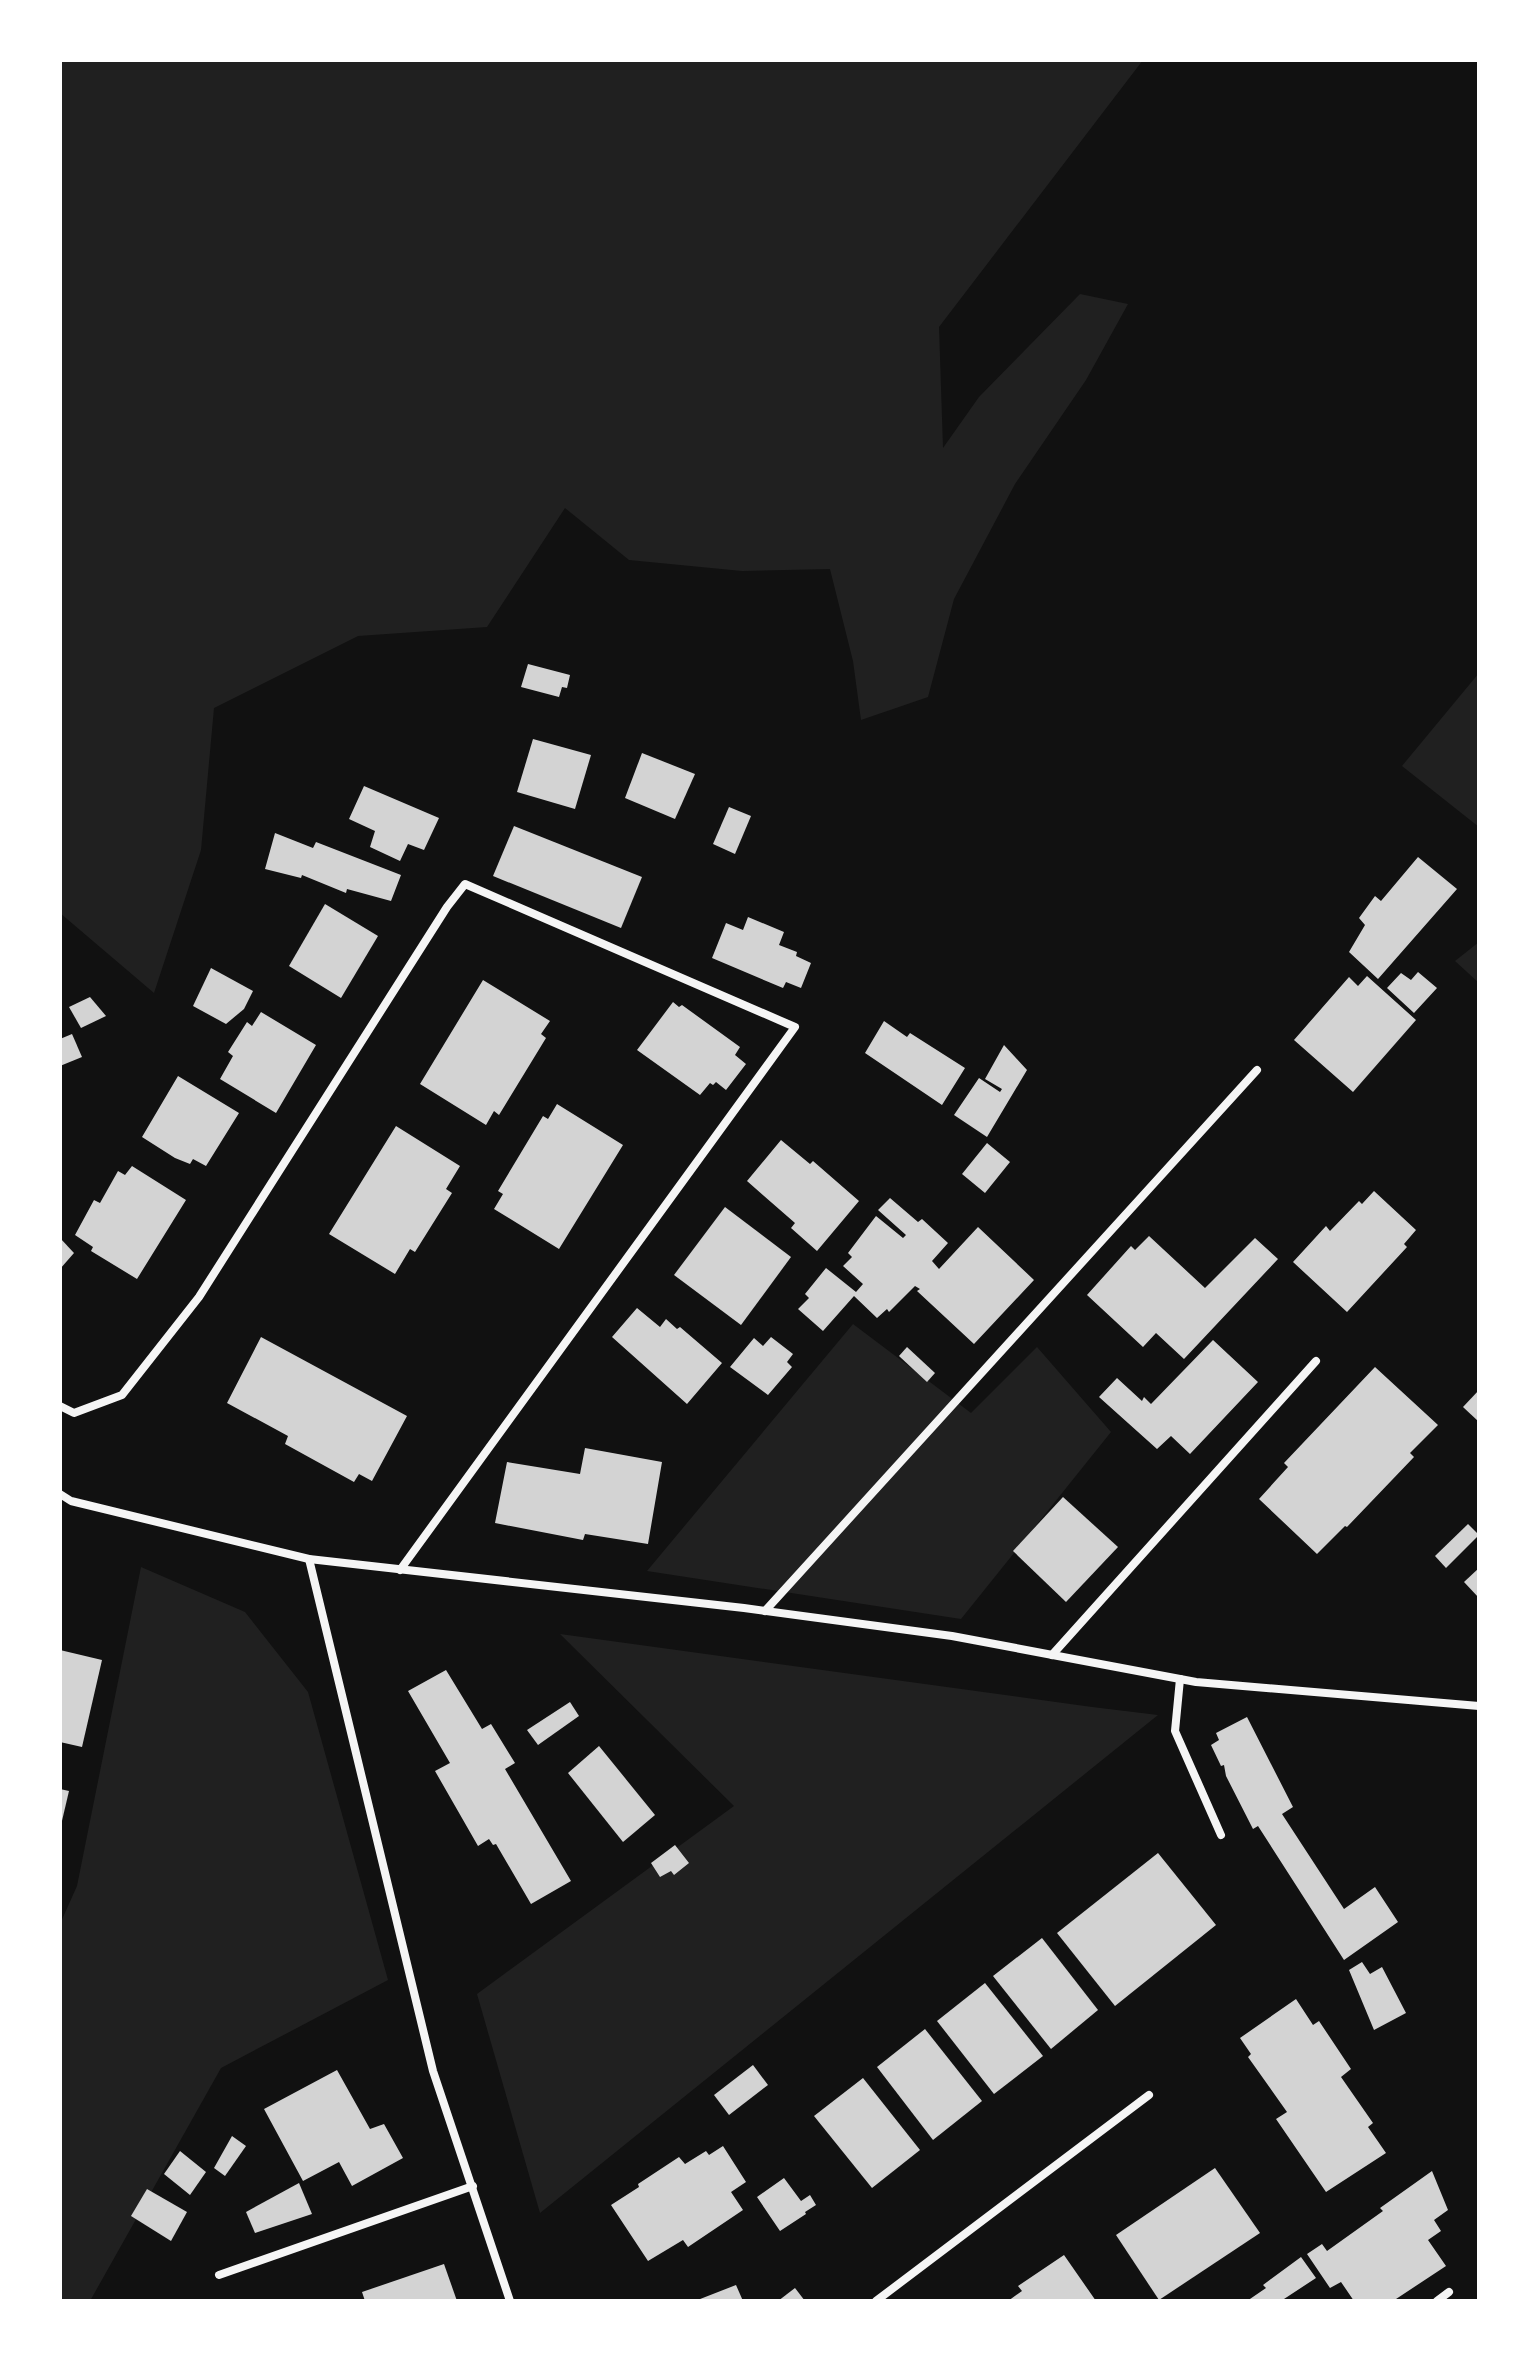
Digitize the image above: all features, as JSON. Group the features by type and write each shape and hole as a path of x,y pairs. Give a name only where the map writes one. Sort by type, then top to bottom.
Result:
{"street":[{"path":"60,1406 74,1413 122,1395 199,1297 447,907 465,884 795,1027 400,1570"},
{"path":"765,1611 1257,1070"},
{"path":"1052,1655 1316,1361"},
{"path":"60,1494 71,1501 309,1559 765,1611 952,1636 1196,1682 1479,1706"},
{"path":"309,1559 433,2071 510,2301"},
{"path":"1180,1679 1175,1731 1221,1835"},
{"path":"876,2301 1149,2095"},
{"path":"219,2275 473,2186"},
{"path":"1437,2301 1449,2292"}],"shaded area":[{"path":"60,60 1143,60 939,327 943,448 979,397 1080,294 1128,304 1086,380 1015,484 954,599 928,697 861,720 853,661 830,569 742,571 629,560 565,508 487,627 358,636 214,708 201,850 154,993 60,913"},
{"path":"1479,673 1479,827 1402,766"},
{"path":"1479,942 1479,983 1455,961"},
{"path":"853,1324 971,1413 1037,1347 1111,1432 961,1619 647,1571"},
{"path":"141,1567 245,1612 308,1692 388,1980 221,2068 90,2301 60,2301 60,1924 77,1886"},
{"path":"560,1634 1158,1715 540,2213 477,1994 734,1806"}],"building":[{"path":"528,664 570,675 567,688 562,687 559,697 521,687"},
{"path":"533,739 591,755 575,809 517,792"},
{"path":"642,753 695,774 675,819 625,798"},
{"path":"364,786 439,818 424,850 408,844 400,861 370,847 375,831 349,819"},
{"path":"729,807 751,816 735,854 713,844"},
{"path":"514,826 642,877 621,928 493,876"},
{"path":"275,833 313,848 316,842 401,875 391,901 347,889 346,893 302,875 301,878 265,869"},
{"path":"1418,857 1457,889 1378,979 1349,952 1365,925 1359,918 1375,896 1381,901"},
{"path":"325,904 378,936 341,998 289,966"},
{"path":"748,917 784,932 779,945 797,952 796,956 811,963 801,988 786,982 783,988 712,958 726,923 743,930"},
{"path":"211,968 253,991 244,1009 226,1024 193,1006"},
{"path":"1418,972 1437,988 1414,1013 1387,988 1401,973 1411,980"},
{"path":"1367,976 1416,1020 1353,1092 1294,1040 1349,977 1358,986"},
{"path":"483,980 550,1021 541,1034 546,1038 499,1115 494,1111 486,1125 420,1084"},
{"path":"90,997 106,1016 81,1028 69,1007"},
{"path":"673,1002 679,1007 682,1005 740,1047 735,1055 746,1064 726,1090 716,1082 713,1085 710,1083 700,1095 637,1050"},
{"path":"261,1012 316,1045 276,1113 220,1079 233,1056 228,1052 247,1022 252,1026"},
{"path":"884,1021 907,1037 910,1033 965,1068 942,1105 865,1053"},
{"path":"72,1034 82,1057 60,1066 60,1039"},
{"path":"1004,1045 1027,1070 987,1137 954,1115 979,1078 1000,1092 1002,1089 985,1079"},
{"path":"178,1076 239,1113 206,1166 193,1159 190,1164 175,1158 142,1137"},
{"path":"557,1104 623,1145 559,1249 494,1209 503,1194 498,1191 543,1116 548,1119"},
{"path":"396,1126 460,1166 446,1189 452,1193 415,1252 410,1249 395,1274 329,1234"},
{"path":"781,1140 810,1164 813,1161 859,1201 817,1251 791,1228 795,1223 747,1181"},
{"path":"987,1143 1010,1162 985,1193 962,1174"},
{"path":"132,1166 186,1200 137,1279 91,1251 93,1247 75,1235 94,1200 100,1203 118,1171 125,1175"},
{"path":"1374,1191 1416,1230 1404,1244 1407,1247 1347,1312 1293,1262 1326,1226 1330,1231 1359,1201 1362,1204"},
{"path":"890,1198 918,1222 922,1219 948,1243 932,1261 939,1269 978,1227 1034,1280 974,1344 915,1286 889,1312 887,1309 877,1318 854,1296 823,1331 798,1309 809,1298 805,1294 826,1268 856,1292 863,1284 843,1266 852,1257 848,1253 876,1216 903,1238 906,1235 878,1210"},
{"path":"725,1207 791,1257 741,1325 674,1275"},
{"path":"1149,1236 1205,1288 1255,1238 1278,1259 1184,1359 1156,1333 1143,1347 1087,1295 1131,1246 1135,1250"},
{"path":"60,1238 74,1253 60,1269"},
{"path":"637,1308 660,1327 666,1319 677,1329 680,1327 722,1363 687,1404 612,1337"},
{"path":"261,1337 407,1416 372,1481 359,1474 354,1482 285,1444 288,1436 227,1403"},
{"path":"771,1337 793,1354 787,1362 792,1367 768,1395 730,1367 754,1338 763,1346"},
{"path":"1213,1340 1258,1382 1190,1454 1171,1436 1157,1449 1099,1397 1117,1378 1142,1401 1144,1397 1151,1404"},
{"path":"907,1347 935,1373 927,1382 899,1356"},
{"path":"1375,1367 1438,1425 1410,1453 1414,1457 1317,1554 1259,1499 1288,1467 1284,1463"},
{"path":"1479,1390 1479,1422 1463,1407"},
{"path":"585,1448 662,1462 648,1544 585,1534 583,1540 495,1523 507,1462 580,1474"},
{"path":"1063,1497 1118,1547 1066,1602 1013,1551"},
{"path":"1468,1524 1479,1535 1446,1568 1435,1556"},
{"path":"1479,1568 1479,1598 1464,1582"},
{"path":"60,1650 102,1660 82,1747 60,1742"},
{"path":"446,1670 482,1729 491,1724 515,1763 505,1769 571,1881 531,1904 496,1844 493,1845 489,1839 478,1846 435,1771 450,1763 408,1691"},
{"path":"570,1702 579,1716 538,1745 527,1730"},
{"path":"1247,1717 1293,1807 1282,1814 1344,1909 1375,1887 1398,1922 1344,1960 1258,1826 1253,1829 1226,1776 1224,1765 1221,1766 1211,1745 1219,1740 1216,1733"},
{"path":"599,1746 655,1815 623,1842 568,1773"},
{"path":"60,1789 69,1791 61,1825 60,1825"},
{"path":"675,1845 689,1863 674,1875 671,1871 660,1877 651,1863"},
{"path":"1158,1853 1216,1925 1115,2006 1057,1933"},
{"path":"1042,1938 1098,2010 1051,2049 993,1976"},
{"path":"1362,1962 1370,1974 1382,1967 1406,2013 1374,2030 1349,1970"},
{"path":"985,1983 1043,2056 994,2094 937,2021"},
{"path":"1296,1999 1313,2025 1319,2021 1351,2069 1341,2077 1373,2123 1368,2127 1386,2153 1326,2192 1276,2119 1287,2112 1248,2057 1251,2054 1240,2038"},
{"path":"925,2029 982,2101 933,2140 877,2067"},
{"path":"753,2065 768,2085 729,2115 714,2095"},
{"path":"337,2070 370,2129 384,2124 403,2158 352,2186 339,2162 303,2181 264,2109"},
{"path":"863,2078 920,2150 872,2188 814,2116"},
{"path":"232,2136 246,2146 225,2176 214,2168"},
{"path":"723,2146 746,2182 731,2192 743,2210 688,2247 683,2240 648,2261 611,2205 679,2157 685,2164 706,2151 709,2155"},
{"path":"180,2151 206,2172 190,2195 164,2174"},
{"path":"1215,2168 1260,2233 1159,2300 1116,2235"},
{"path":"1432,2171 1448,2210 1434,2220 1441,2231 1428,2240 1446,2266 1393,2301 1354,2301 1341,2282 1330,2288 1307,2254 1322,2244 1327,2251"},
{"path":"784,2178 801,2201 810,2195 816,2205 780,2231 757,2197"},
{"path":"299,2183 312,2214 255,2233 246,2212"},
{"path":"147,2189 187,2212 171,2241 131,2216"},
{"path":"1064,2255 1096,2301 1008,2301 1022,2291 1018,2286"},
{"path":"1301,2257 1316,2278 1285,2301 1247,2301 1266,2288 1263,2285"},
{"path":"444,2264 457,2301 365,2301 362,2292"},
{"path":"736,2285 743,2301 695,2301"},
{"path":"795,2288 805,2301 778,2301"}]}
